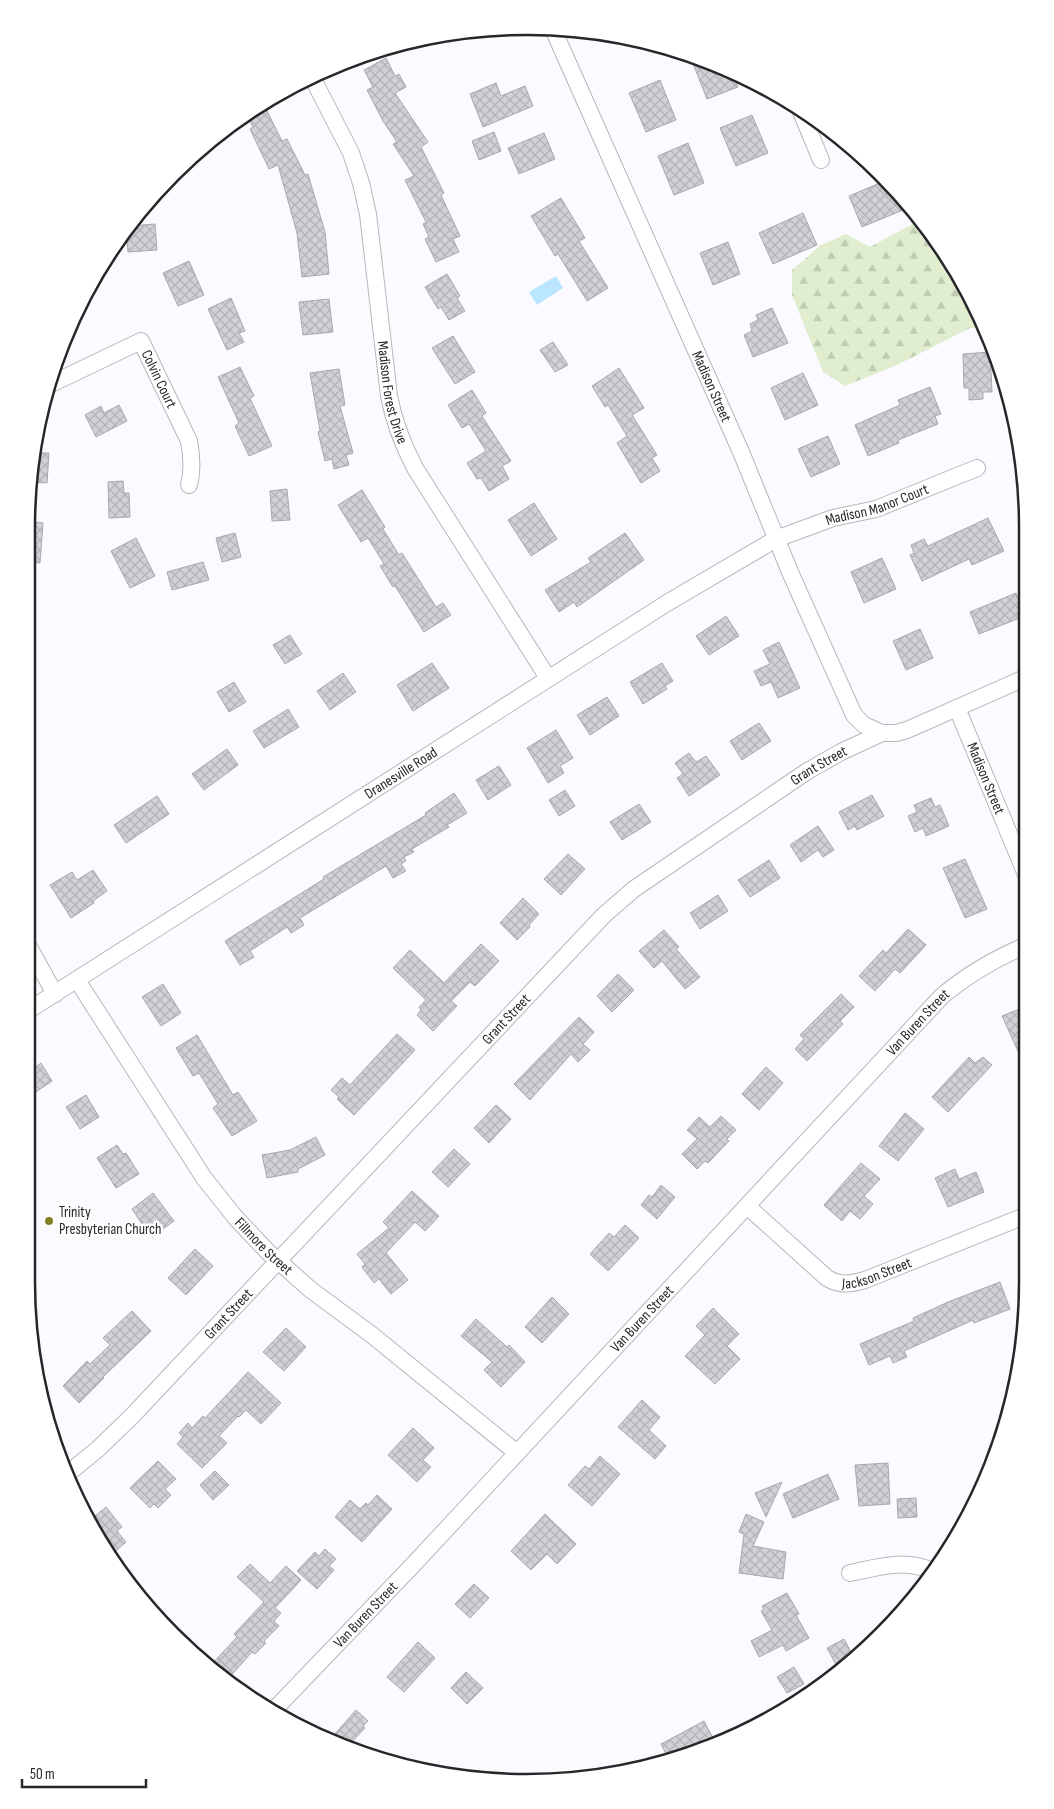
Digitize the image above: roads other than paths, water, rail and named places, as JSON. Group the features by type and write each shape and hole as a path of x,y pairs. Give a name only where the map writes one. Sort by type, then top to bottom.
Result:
{"street":[{"name":"Madison Street","path":"557,36 741,452 776,540 854,715 864,725 882,733"},
{"name":"Madison Forest Drive","path":"315,83 350,153 362,183 368,214 389,396 402,443 415,468 548,678"},
{"path":"805,122 821,160"},
{"name":"Colvin Court","path":"58,381 141,341 189,441 192,458 192,472 189,485"},
{"name":"Madison Manor Court","path":"776,540 833,518 876,509 977,468"},
{"name":"Dranesville Road","path":"35,1006 667,603 776,540"},
{"name":"Grant Street","path":"72,1470 98,1449 133,1415 604,915 634,889 806,772 842,752 882,733 896,733 907,730 1019,681"},
{"name":"Madison Street","path":"957,708 1019,858"},
{"name":"Van Buren Street","path":"278,1706 517,1453 942,996 962,978 1019,949"},
{"path":"35,958 55,994"},
{"name":"Fillmore Street","path":"77,980 204,1178 235,1217 279,1262 311,1290 372,1335 517,1453"},
{"name":"Jackson Street","path":"746,1206 827,1278 842,1284 852,1284 865,1280 1019,1218"},
{"path":"850,1573 891,1564 927,1568"}],"water":[{"path":"556,276 563,288 537,305 529,292"}],"place":[{"name":"Trinity Presbyterian Church","path":"49,1221"}]}
